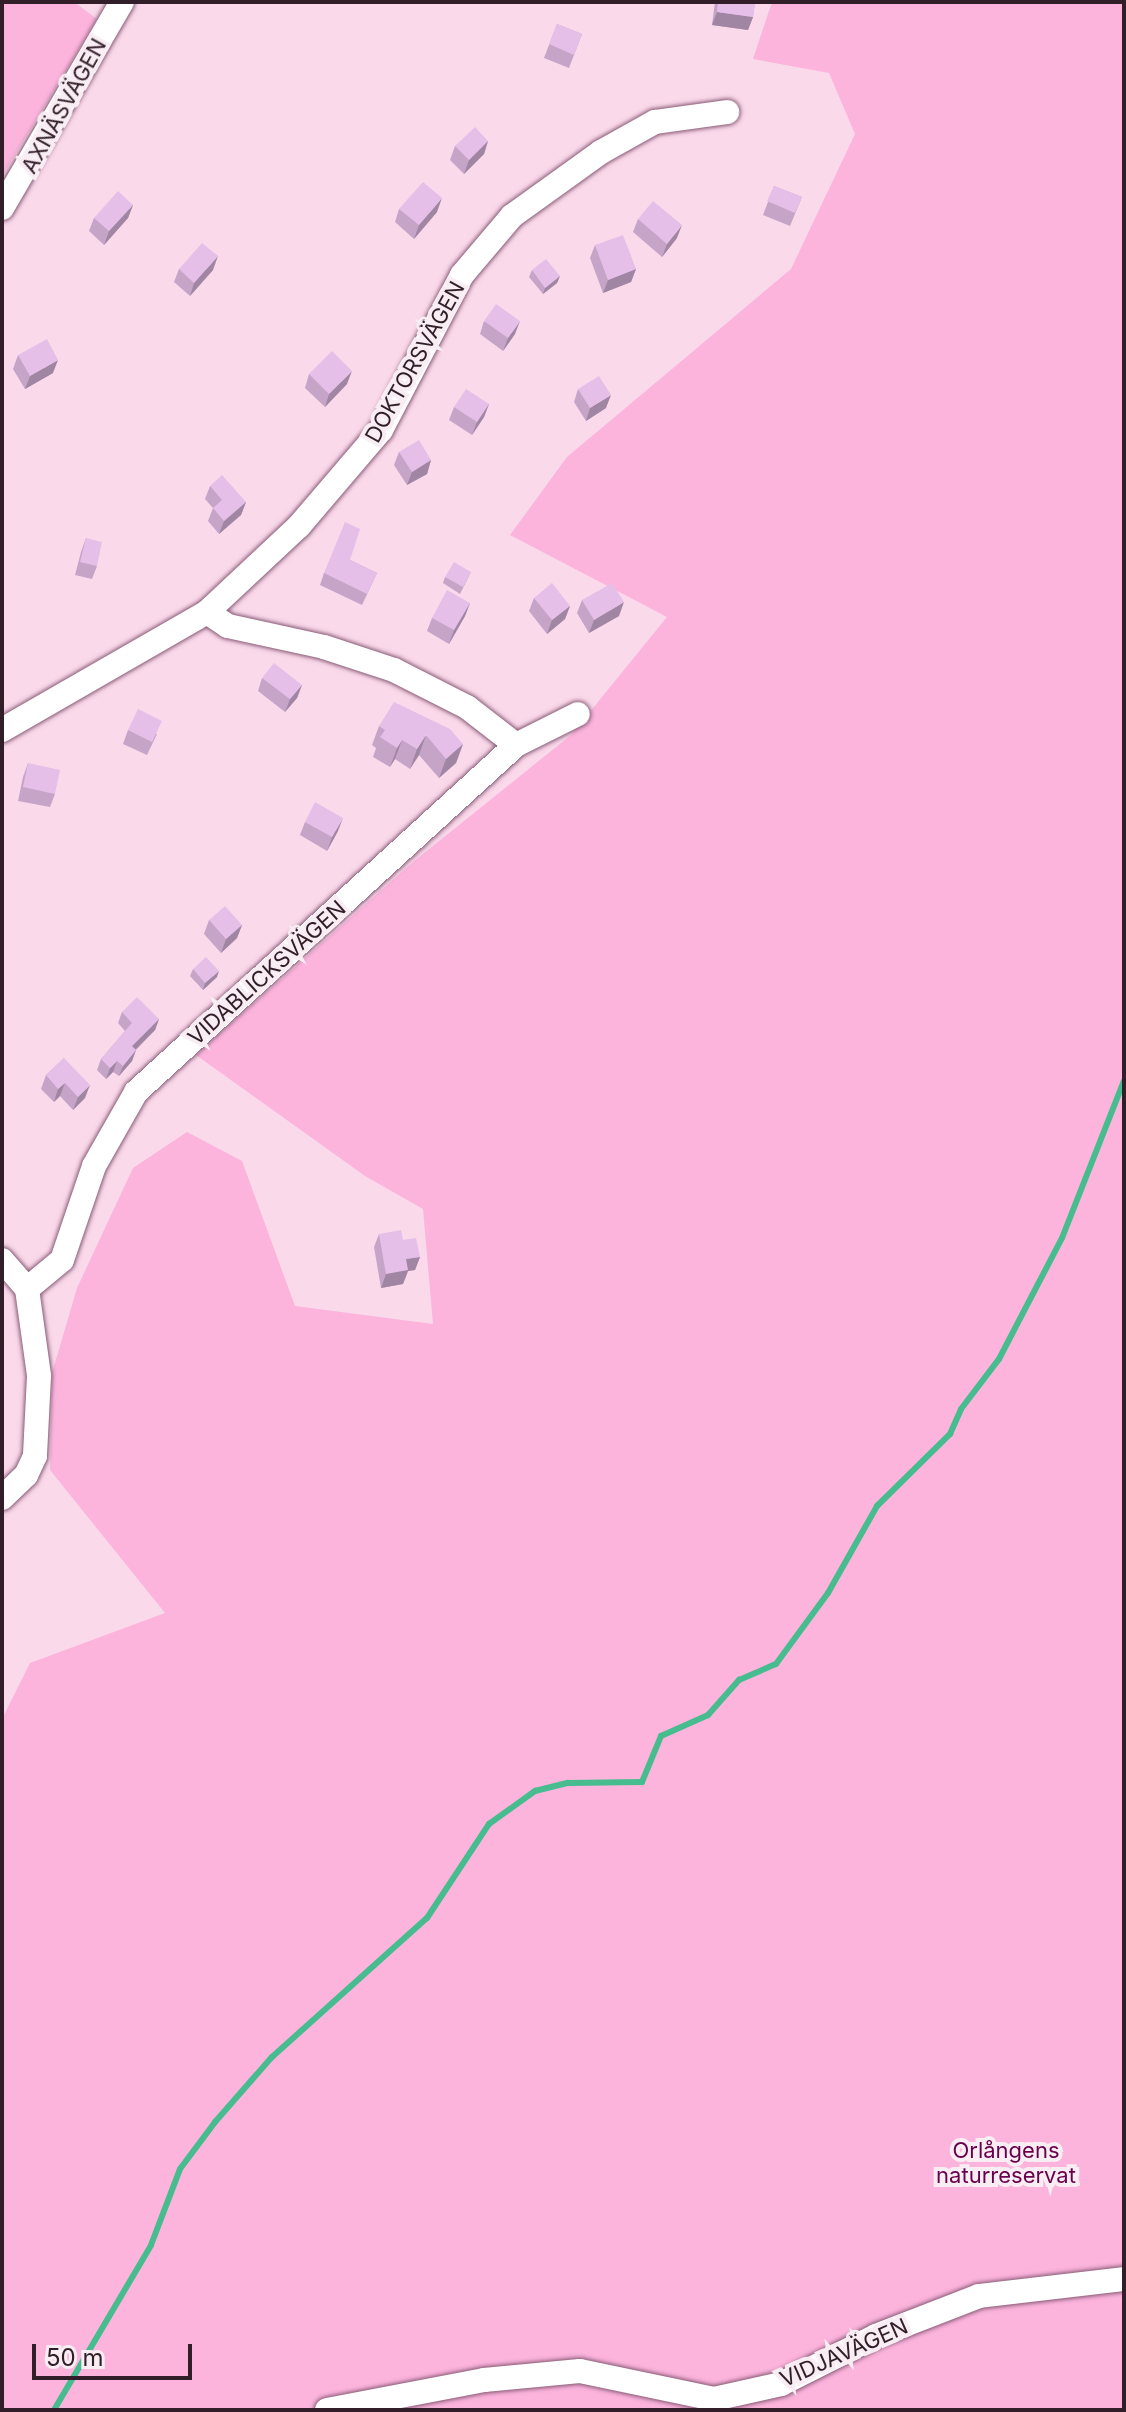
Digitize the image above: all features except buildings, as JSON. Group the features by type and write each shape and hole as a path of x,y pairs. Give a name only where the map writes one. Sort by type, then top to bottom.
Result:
{"street":[{"name":"AXNÄSVÄGEN","path":"2,208 122,2"},
{"name":"DOKTORSVÄGEN","path":"2,730 207,612 357,464 407,386 462,275 503,225 555,183 655,122 727,112"},
{"path":"207,612 228,626 324,647 394,670 467,707 516,745"},
{"name":"VIDABLICKSVÄGEN","path":"27,1289 62,1260 94,1166 136,1092 516,745 578,714"},
{"path":"2,1260 27,1289 38,1336 35,1456 26,1475 2,1498"},
{"name":"VIDJAVÄGEN","path":"327,2410 484,2380 580,2371 714,2399 781,2384 876,2336 979,2296 1124,2279"}],"green space":[{"path":"2,2 74,2 97,19 2,176"},
{"name":"Orlångens naturreservat","path":"772,2 1124,2 1124,2410 2,2410 2,1719 30,1663 165,1613 50,1470 52,1373 77,1288 133,1168 187,1132 242,1161 295,1306 433,1324 423,1209 365,1176 196,1055 413,862 571,735 667,617 510,535 567,457 791,269 855,134 829,73 753,59"}],"waterway":[{"path":"54,2410 151,2245 180,2169 215,2122 272,2057 427,1918 489,1824 535,1791 568,1783 642,1782 661,1736 708,1715 739,1680 776,1664 828,1593 877,1506 950,1434 961,1409 999,1359 1062,1238 1124,1081"}]}
